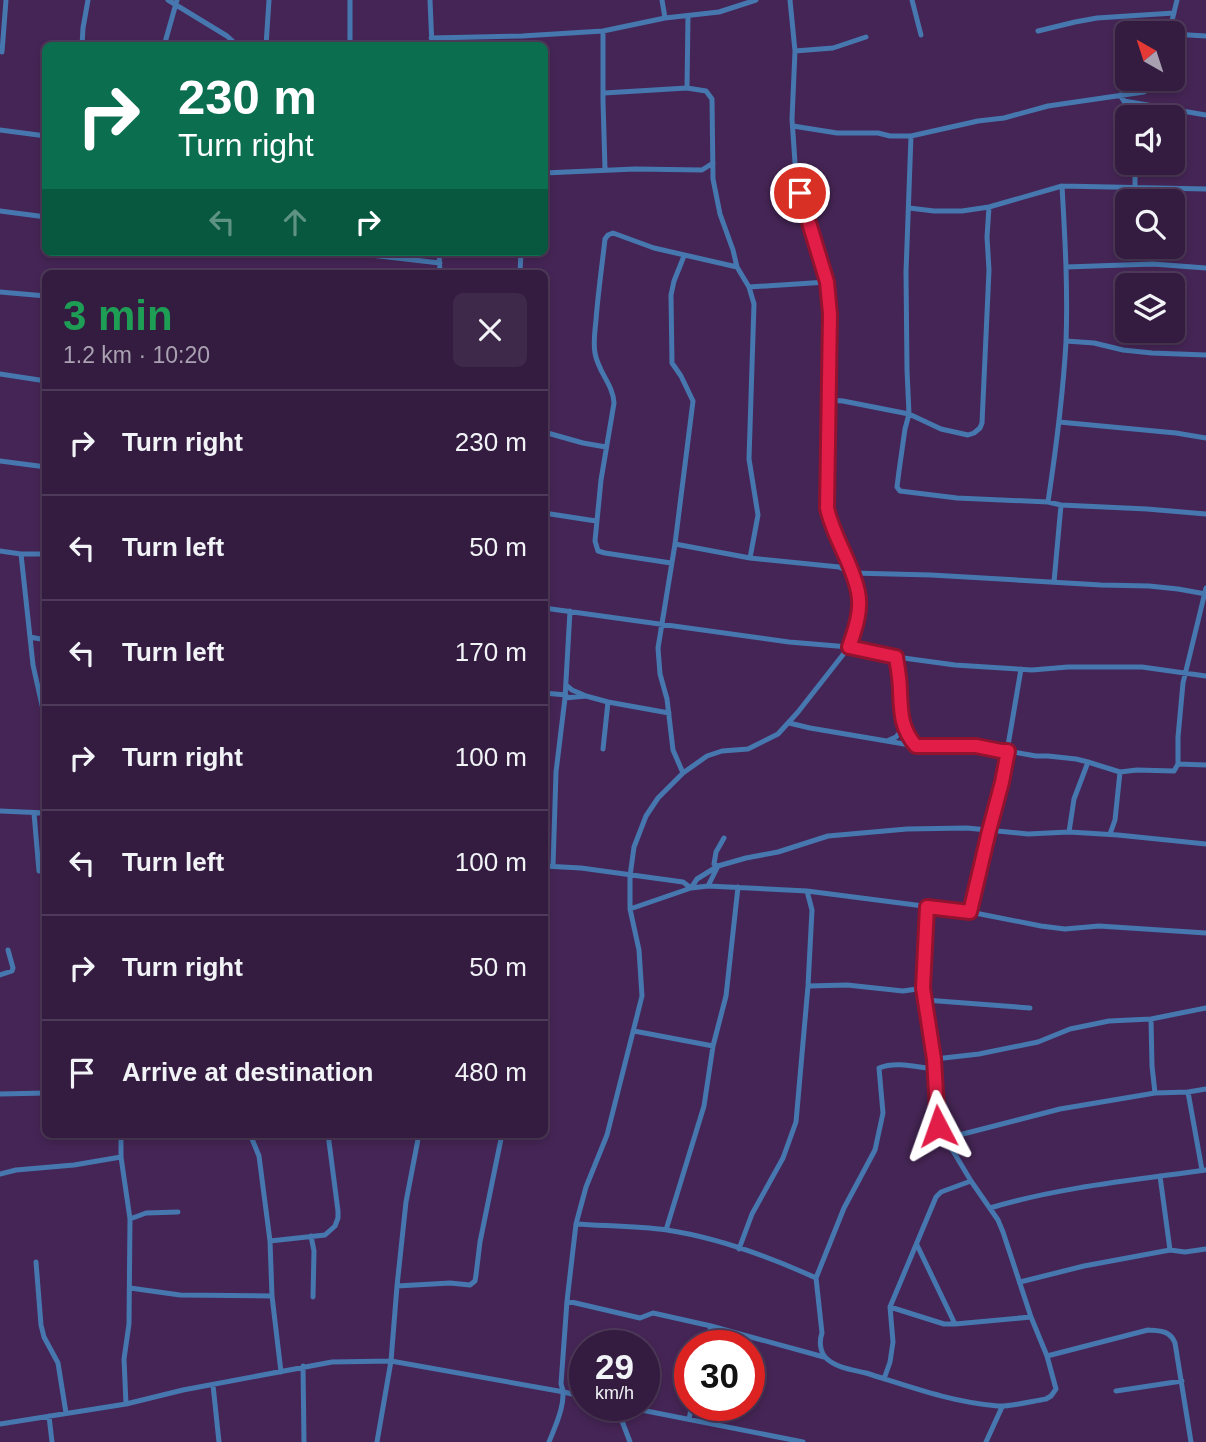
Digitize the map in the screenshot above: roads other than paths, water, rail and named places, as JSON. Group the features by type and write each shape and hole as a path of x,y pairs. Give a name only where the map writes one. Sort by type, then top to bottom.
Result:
{"street":[{"path":"2,52 6,0"},
{"path":"82,42 88,0"},
{"path":"168,0 176,2 233,42"},
{"path":"266,42 269,0"},
{"path":"349,42 350,0"},
{"path":"430,0 432,42"},
{"path":"662,0 665,18"},
{"path":"431,38 603,31 665,18 719,12 756,0"},
{"path":"549,1442 558,1421 564,1392 561,1384 576,1224 586,1187 607,1135 642,996 639,950 630,909 630,876 634,847 646,816 658,798 683,773 707,756 722,751 748,749 778,734 849,647 857,625 859,594 830,524 827,508 830,314 827,282 796,177 792,118 794,51 791,0"},
{"path":"912,0 921,35"},
{"path":"1172,21 1177,0"},
{"path":"165,42 176,2"},
{"path":"1038,31 1097,18 1174,13"},
{"path":"687,88 688,16"},
{"path":"603,31 606,169"},
{"path":"1185,34 1206,36"},
{"path":"522,36 522,42"},
{"path":"794,51 833,48 866,37"},
{"path":"604,93 687,88 706,91 712,99 712,179 737,267 749,287 754,304 749,458 758,515 750,558"},
{"path":"793,126 837,133 911,136 1004,118 1048,106 1122,98 1144,91"},
{"path":"1122,98 1206,115"},
{"path":"1122,98 1124,105"},
{"path":"0,130 42,135"},
{"path":"911,136 909,208 906,220 909,414 897,487 900,491 957,498 1206,514"},
{"path":"548,173 606,169 702,170 713,163"},
{"path":"702,170 712,179"},
{"path":"909,208 962,211 989,207 1062,186 1135,189 1135,175"},
{"path":"1048,502 1066,341 1062,186"},
{"path":"1185,189 1206,189"},
{"path":"829,400 909,414 941,429 968,435 980,428 989,270 986,237 989,207"},
{"path":"0,211 42,216"},
{"path":"670,563 598,551 595,541 614,395 599,366 594,345 605,239 613,233 654,248 737,267"},
{"path":"379,256 440,263"},
{"path":"439,256 440,270"},
{"path":"683,773 673,750 658,648 675,544 693,401 673,363 671,295 684,256"},
{"path":"1066,267 1153,264 1206,268"},
{"path":"749,287 827,282"},
{"path":"0,292 42,296"},
{"path":"1066,341 1094,343 1123,351 1206,355"},
{"path":"0,374 42,380"},
{"path":"1059,422 1206,438"},
{"path":"548,433 606,447"},
{"path":"0,461 42,466"},
{"path":"1054,582 1061,505"},
{"path":"548,514 596,521"},
{"path":"675,544 750,558 839,567 852,573 1149,586 1205,592 1186,673 1178,737 1178,764 1174,771 1120,772 1076,759 1036,756 976,746 916,746 789,723"},
{"path":"0,551 42,554"},
{"path":"21,554 33,665 42,705"},
{"path":"548,608 789,642 849,647 955,665 1021,669 1142,667 1206,676"},
{"path":"552,866 556,772 566,696 570,611"},
{"path":"30,638 42,640"},
{"path":"896,657 901,717 909,738 916,746"},
{"path":"970,912 1002,782 1021,669"},
{"path":"566,685 586,696 608,702 669,713"},
{"path":"548,694 586,696"},
{"path":"603,749 608,702"},
{"path":"886,741 896,737 904,727"},
{"path":"1069,832 1074,799 1088,762"},
{"path":"1178,764 1206,765"},
{"path":"1110,834 1115,820 1120,772"},
{"path":"0,811 42,813"},
{"path":"34,813 39,871"},
{"path":"691,888 697,879 718,866 746,858 778,852 828,836 907,829 967,828 1028,834 1110,834 1206,844"},
{"path":"718,866 714,864 714,860 724,838"},
{"path":"548,866 683,882 691,888"},
{"path":"708,886 718,866"},
{"path":"630,909 691,888 738,887 807,891 970,912 1065,929 1099,926 1206,933"},
{"path":"666,1230 704,1106 713,1046 726,996 738,887"},
{"path":"739,1249 752,1214 783,1158 796,1122 812,910 807,891"},
{"path":"567,1301 640,1318 653,1313 711,1326 824,1357 849,1369 957,1400 1002,1407 1046,1399 1054,1392 1055,1383 1047,1356 1031,1317 1003,1231 938,1126 934,1059 923,988 927,907"},
{"path":"0,975 9,973 13,968 8,950"},
{"path":"808,986 847,985 903,991 923,988"},
{"path":"925,1000 1030,1009"},
{"path":"934,1059 979,1054 1038,1042 1070,1029 1110,1021 1151,1019 1206,1008"},
{"path":"1151,1019 1155,1093"},
{"path":"634,1031 713,1046"},
{"path":"824,1357 819,1341 821,1333 816,1278 844,1208 875,1150 883,1113 879,1068 902,1065 934,1069"},
{"path":"943,1136 959,1135 1060,1109 1155,1093 1206,1089"},
{"path":"990,1208 1086,1187 1204,1170 1188,1092"},
{"path":"0,1094 42,1093"},
{"path":"121,1138 130,1219 129,1324 124,1359 126,1404"},
{"path":"252,1138 259,1156 270,1241 272,1296 281,1372"},
{"path":"270,1241 325,1235 335,1226 338,1218 328,1138"},
{"path":"377,1442 391,1361 405,1202 418,1138"},
{"path":"397,1286 473,1284 501,1138"},
{"path":"0,1174 121,1157"},
{"path":"1160,1176 1170,1250"},
{"path":"884,1379 893,1342 890,1307 936,1197 941,1192 971,1181"},
{"path":"130,1219 146,1213 178,1212"},
{"path":"576,1224 666,1230 699,1236 785,1264 816,1278"},
{"path":"311,1237 314,1251 313,1297"},
{"path":"917,1245 955,1324"},
{"path":"1020,1282 1084,1266 1170,1250 1206,1250"},
{"path":"36,1262 41,1325 44,1337 58,1363 66,1413"},
{"path":"130,1288 180,1295 272,1296"},
{"path":"890,1307 944,1324 1031,1317"},
{"path":"710,1330 711,1326"},
{"path":"1047,1356 1148,1330 1164,1331 1173,1337 1175,1343 1191,1442"},
{"path":"0,1424 126,1404 303,1366 361,1360 391,1361 569,1393"},
{"path":"303,1366 304,1442"},
{"path":"1116,1391 1182,1381"},
{"path":"213,1385 219,1442"},
{"path":"986,1442 1002,1407"},
{"path":"49,1416 52,1442"},
{"path":"622,1421 629,1442"},
{"path":"698,1421 803,1442"}]}
